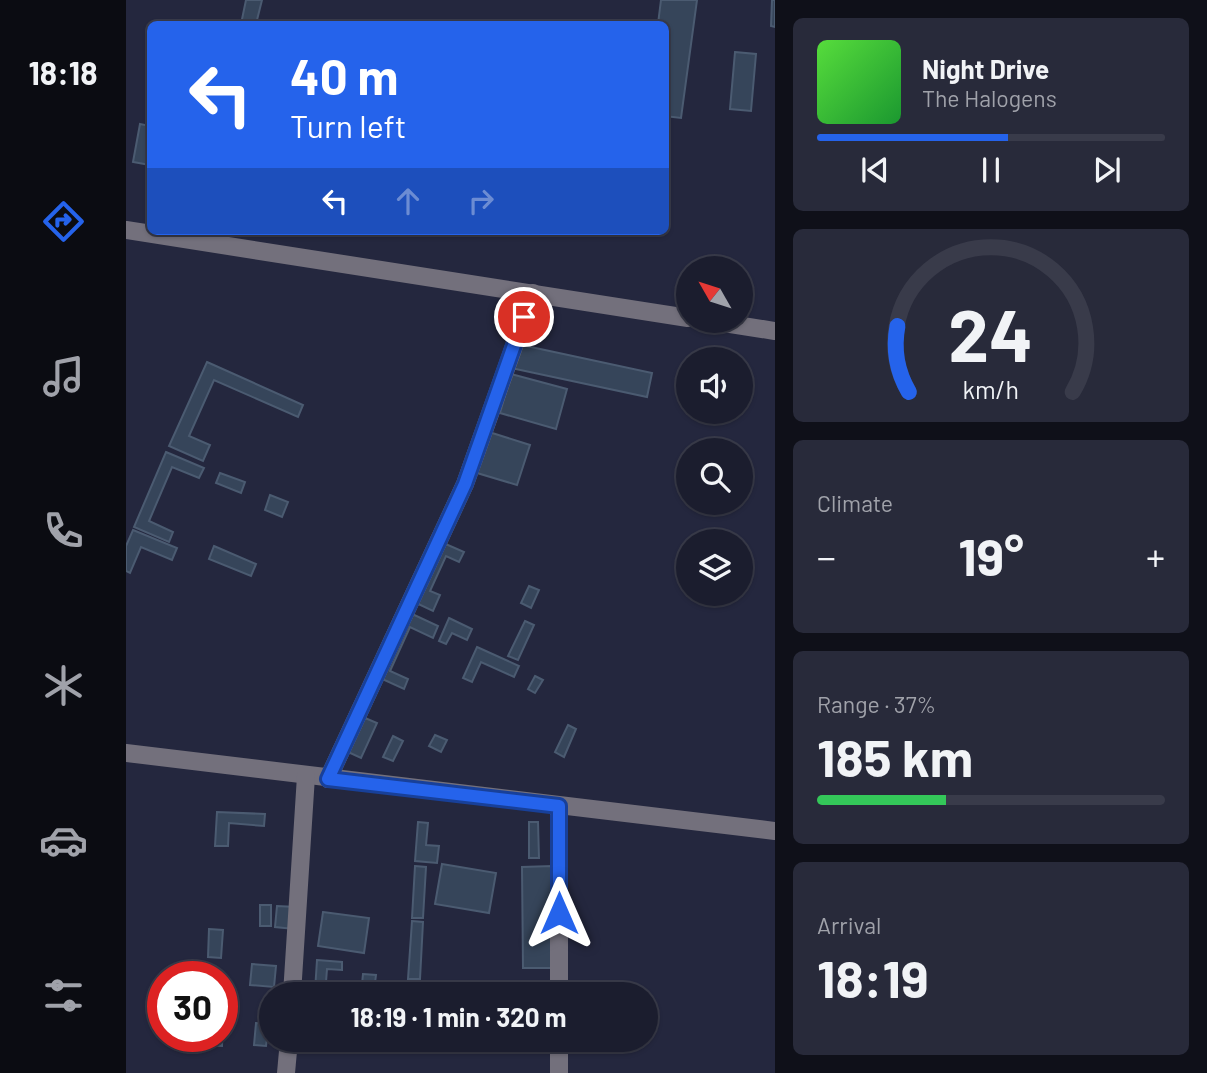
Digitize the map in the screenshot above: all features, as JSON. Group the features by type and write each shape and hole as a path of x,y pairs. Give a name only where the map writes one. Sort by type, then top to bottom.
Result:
{"street":[{"path":"126,230 147,233"},
{"path":"158,235 676,315"},
{"path":"328,779 465,484 533,293"},
{"path":"753,328 775,331"},
{"path":"126,753 775,831"},
{"path":"293,982 306,776"},
{"path":"559,806 559,982"},
{"path":"286,1073 288,1052"},
{"path":"559,1052 559,1073"}],"building":[{"path":"246,0 262,0 257,21 242,21"},
{"path":"661,0 697,0 681,118 669,116 669,21 658,21"},
{"path":"772,0 775,0 775,27 771,26"},
{"path":"735,52 756,54 751,111 730,109"},
{"path":"140,124 147,125 147,164 133,162"},
{"path":"517,344 652,373 647,397 511,368"},
{"path":"207,362 303,405 298,417 214,380 189,436 210,445 203,461 169,446"},
{"path":"511,374 567,389 556,429 500,413"},
{"path":"489,432 530,445 517,485 477,473"},
{"path":"166,452 204,468 199,478 172,467 149,521 173,532 169,542 134,527"},
{"path":"220,473 245,482 241,493 216,483"},
{"path":"270,495 288,502 282,517 265,510"},
{"path":"133,530 177,548 172,560 141,547 130,573 126,571 126,546"},
{"path":"441,542 464,552 459,562 446,556 430,591 440,595 433,611 414,602"},
{"path":"214,546 256,564 251,576 209,559"},
{"path":"529,586 539,590 531,608 521,603"},
{"path":"410,613 438,626 433,638 410,627 390,671 408,679 404,689 380,678"},
{"path":"449,618 472,629 467,640 452,633 446,644 439,641"},
{"path":"525,621 534,625 518,660 508,656"},
{"path":"477,647 519,666 514,677 481,662 472,682 463,678"},
{"path":"535,676 543,680 535,693 528,689"},
{"path":"365,718 377,723 361,758 348,752"},
{"path":"568,725 576,729 564,757 555,752"},
{"path":"435,735 447,740 441,752 429,746"},
{"path":"393,736 403,741 393,761 383,757"},
{"path":"217,812 265,814 264,826 229,823 228,846 215,846"},
{"path":"418,822 428,823 426,845 439,846 437,863 415,861"},
{"path":"529,822 538,822 539,858 529,858"},
{"path":"442,864 496,873 489,913 435,904"},
{"path":"415,866 426,867 423,918 412,918"},
{"path":"552,866 554,968 523,968 522,867"},
{"path":"260,905 271,905 271,926 260,926"},
{"path":"277,906 296,907 294,929 275,927"},
{"path":"323,912 369,918 364,953 318,946"},
{"path":"412,921 423,922 420,979 408,979"},
{"path":"209,929 223,930 221,958 208,957"},
{"path":"317,960 342,962 342,970 327,969 326,982 316,982"},
{"path":"252,964 276,966 274,982 250,985"},
{"path":"363,974 376,975 375,982 362,982"},
{"path":"256,1023 259,1023 259,1045 254,1045"}],"route":[{"path":"524,317 465,484 328,779 559,806 559,913"}]}
